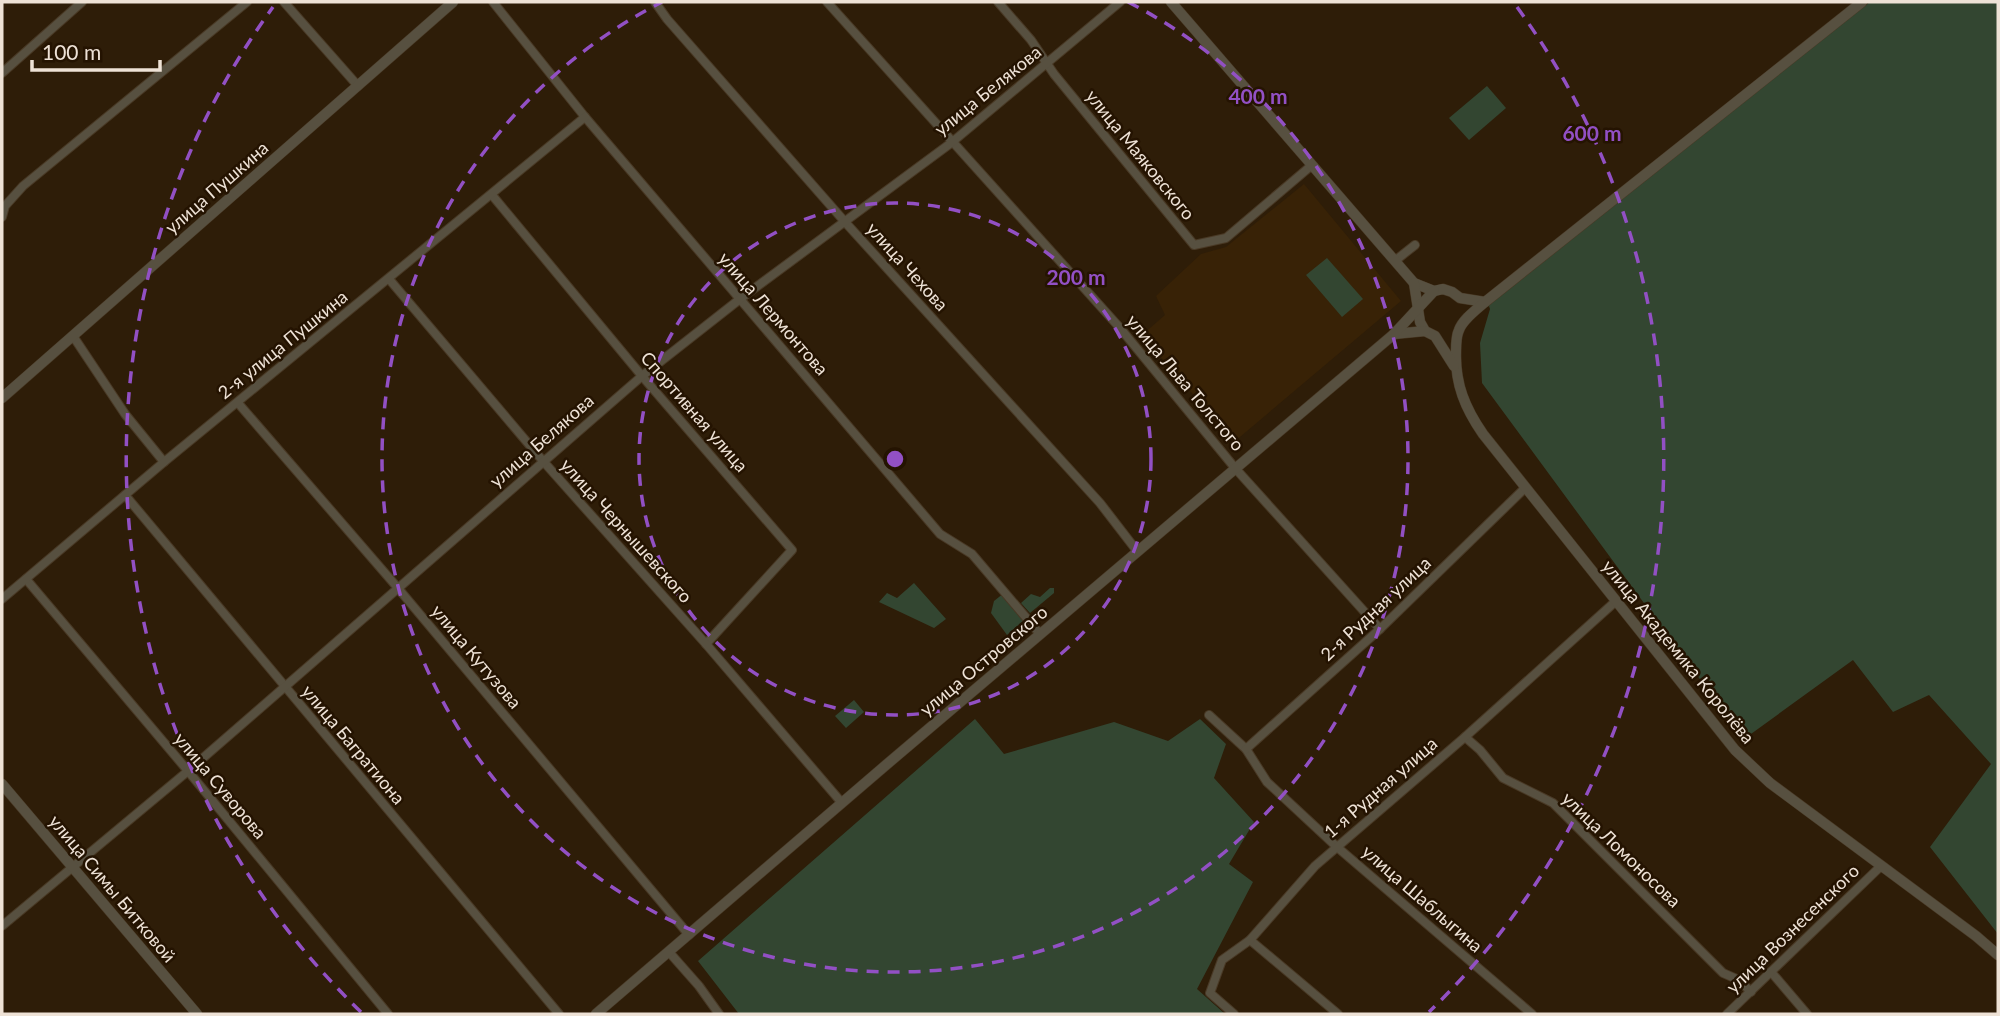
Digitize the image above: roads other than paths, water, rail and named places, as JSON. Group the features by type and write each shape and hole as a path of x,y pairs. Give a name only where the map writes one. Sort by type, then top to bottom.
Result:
{"street":[{"path":"2,73 82,2"},
{"path":"2,216 5,206 23,186 247,2"},
{"path":"285,2 358,86"},
{"name":"улица Пушкина","path":"2,398 453,2"},
{"name":"улица Лермонтова","path":"493,2 585,117 940,534 972,554 1040,634"},
{"name":"улица Чехова","path":"655,2 845,222 1100,503 1137,551"},
{"name":"улица Льва Толстого","path":"827,2 1120,328 1235,468 1380,629"},
{"name":"улица Маяковского","path":"998,2 1194,245 1226,238 1312,165"},
{"name":"улица Белякова","path":"2,926 188,771 642,376 740,299 951,142 1120,2"},
{"path":"1171,2 1414,283 1420,322 1456,370"},
{"path":"1463,322 1862,2"},
{"name":"2-я улица Пушкина","path":"2,599 164,462 585,117"},
{"name":"Спортивная улица","path":"492,195 642,376 792,550 706,645"},
{"path":"1396,260 1415,245"},
{"name":"улица Чернышевского","path":"389,279 543,461 842,803"},
{"path":"1414,283 1434,291"},
{"path":"1419,308 1426,297 1443,289 1460,298 1485,302"},
{"path":"1456,370 1458,332 1464,312 1460,298"},
{"name":"улица Островского","path":"596,1014 1394,334 1419,308"},
{"path":"1394,334 1430,334 1443,337 1458,332"},
{"path":"73,336 125,414 164,462"},
{"name":"улица Академика Королёва","path":"1456,370 1459,388 1469,414 1525,488 1742,757 1770,783 1976,936 1998,956"},
{"name":"улица Кутузова","path":"238,402 689,935"},
{"name":"2-я Рудная улица","path":"1246,749 1380,629 1525,488"},
{"name":"улица Багратиона","path":"125,495 558,1014"},
{"name":"улица Суворова","path":"26,579 388,1014"},
{"name":"1-я Рудная улица","path":"1234,1014 1210,993 1222,960 1250,940 1315,866 1465,737 1616,601"},
{"name":"улица Шаблыгина","path":"1209,715 1246,749 1267,782 1337,847 1532,1014"},
{"name":"улица Ломоносова","path":"1465,737 1480,750 1503,778 1553,803 1723,972 1739,980 1751,992"},
{"name":"улица Симы Битковой","path":"2,784 197,1014"},
{"name":"улица Вознесенского","path":"1727,1014 1881,866"},
{"path":"1250,940 1338,1014"},
{"path":"669,952 719,1014"},
{"path":"1772,973 1807,1014"}]}
